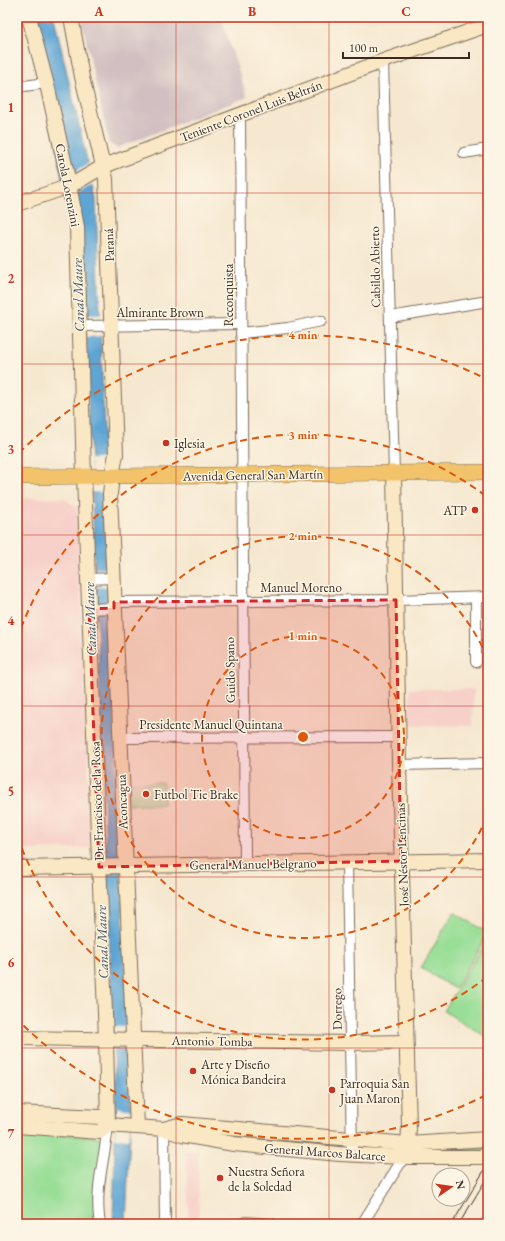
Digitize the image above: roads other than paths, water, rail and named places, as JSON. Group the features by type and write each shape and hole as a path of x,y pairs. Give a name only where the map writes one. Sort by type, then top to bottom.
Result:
{"main road":[{"name":"Avenida General San Martín","path":"17,477 488,472"}],"street":[{"name":"Carola Lorenzini","path":"29,17 72,184 77,228 82,326 98,477"},
{"name":"Paraná","path":"71,17 82,77 106,179 106,325 116,454 98,477"},
{"name":"Teniente Coronel Luis Beltrán","path":"17,204 72,184 104,166 383,61 488,25"},
{"name":"Cabildo Abierto","path":"383,61 394,473"},
{"path":"17,87 46,83"},
{"name":"Reconquista","path":"240,115 242,475"},
{"path":"464,153 488,149"},
{"path":"390,317 488,301"},
{"name":"Almirante Brown","path":"82,326 106,325 281,329 321,321"},
{"name":"José Néstor Lencinas","path":"394,473 398,736 406,1042 406,1151"},
{"name":"Guido Spano","path":"242,475 246,865"},
{"name":"Aconcagua","path":"98,477 110,494 111,578 119,738 113,867 130,1039 134,1127"},
{"name":"Dr. Francisco de la Rosa","path":"98,477 92,579 113,867 109,1039 112,1126"},
{"path":"92,579 111,578"},
{"path":"476,598 476,662"},
{"name":"Manuel Moreno","path":"93,609 113,606 243,600 396,600 488,598"},
{"name":"Presidente Manuel Quintana","path":"119,738 398,736"},
{"path":"399,765 488,763"},
{"name":"General Manuel Belgrano","path":"17,868 488,860"},
{"name":"Dorrego","path":"347,862 352,1155"},
{"name":"Antonio Tomba","path":"17,1038 350,1043 406,1042"},
{"name":"General Marcos Balcarce","path":"17,1113 100,1116 112,1126"},
{"name":"General Marcos Balcarce","path":"164,1129 182,1124 352,1139 406,1151 488,1157"},
{"name":"General Marcos Balcarce","path":"17,1126 100,1132 112,1126 164,1129 234,1144 352,1155 406,1151 488,1139"},
{"path":"100,1224 98,1190 112,1126"},
{"path":"164,1129 165,1224"},
{"path":"362,1224 406,1151"},
{"path":"246,1222 272,1224"}],"water":[{"path":"35,17 54,17 96,199 110,604 131,1110 126,1224 113,1224 116,1107 85,315"}],"tram line":[{"path":"452,1224 488,1164"},
{"path":"459,1224 488,1176"}],"place":[{"name":"Iglesia","path":"166,443"},
{"name":"ATP","path":"475,510"},
{"name":"Futbol Tie Brake","path":"146,794"},
{"name":"Arte y Diseño Mónica Bandeira","path":"193,1071"},
{"name":"Parroquia San Juan Maron","path":"332,1090"},
{"name":"Nuestra Señora de la Soledad","path":"220,1178"}],"water label":[{"name":"Canal Maure","path":"78,295"},
{"name":"Canal Maure","path":"90,619"},
{"name":"Canal Maure","path":"102,942"}]}
